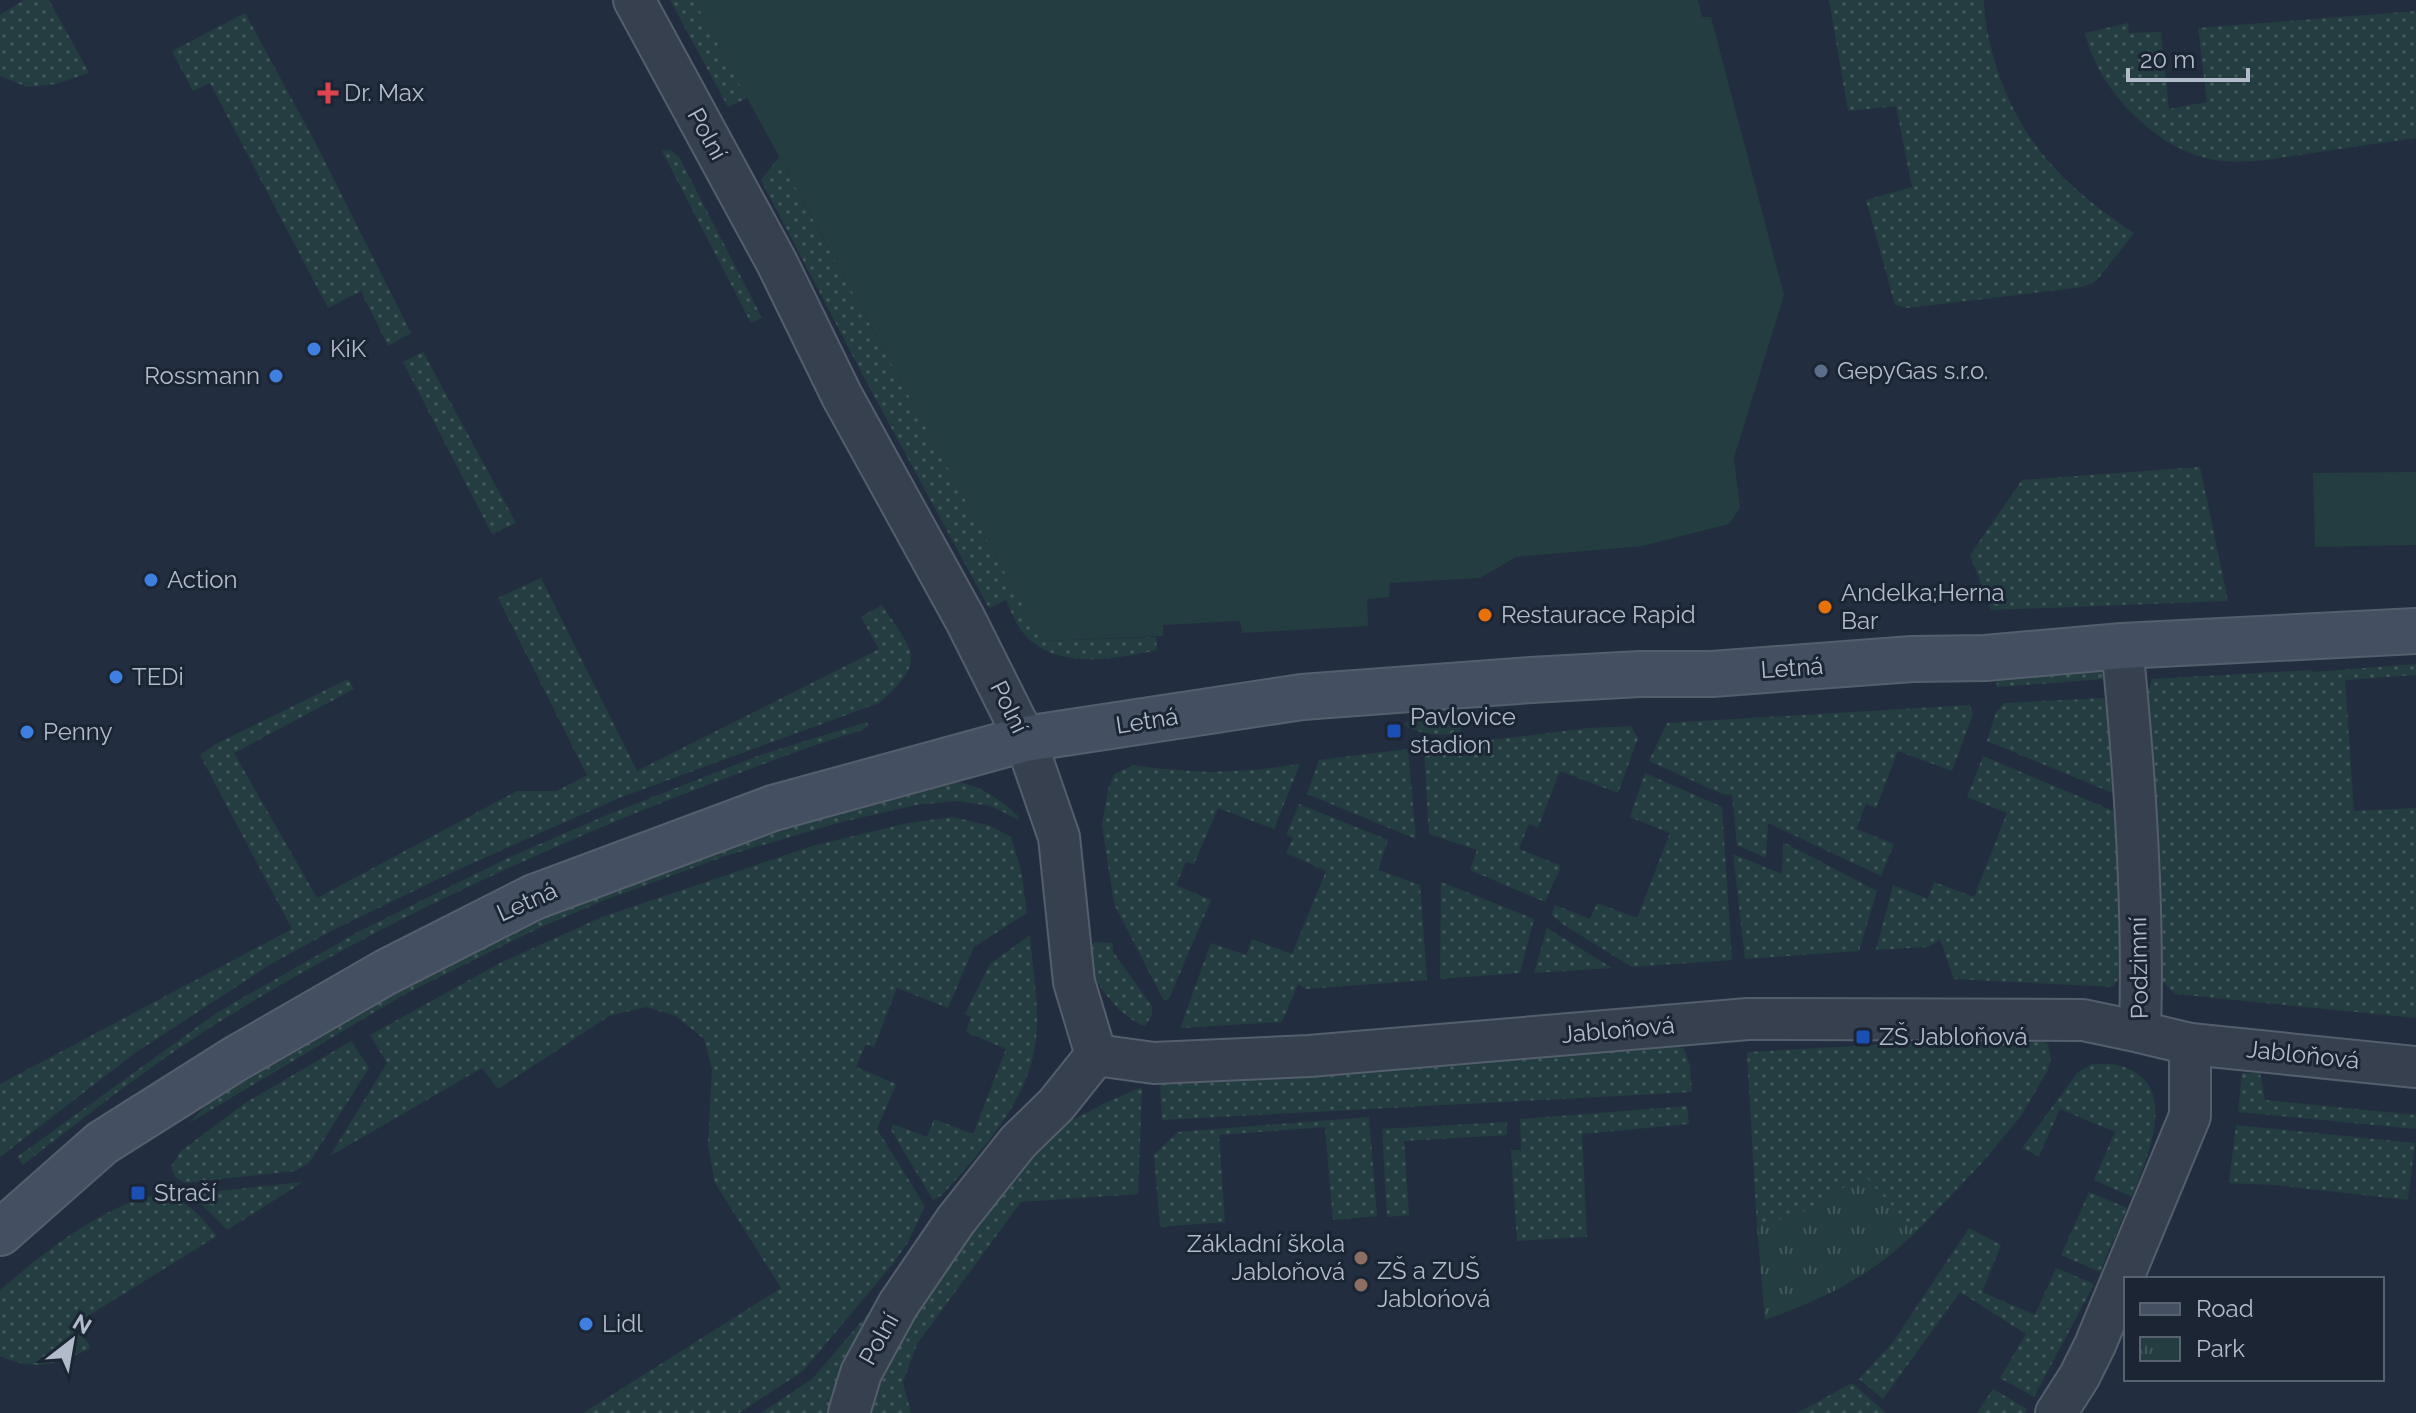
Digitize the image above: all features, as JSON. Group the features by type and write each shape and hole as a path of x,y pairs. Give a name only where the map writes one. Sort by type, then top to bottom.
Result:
{"street":[{"name":"Polní","path":"634,0 777,263 842,396 965,619 1025,739 1059,837 1074,982 1096,1055 1056,1105 1018,1142 956,1220 898,1305 861,1373 849,1413"},
{"name":"Letná","path":"0,1233 102,1143 235,1059 386,972 534,897 773,808 1025,739 1302,697 1531,680 1712,674 1912,659 1985,658 2122,646 2416,631"},
{"name":"Podzimní","path":"2122,646 2135,808 2140,1032 2190,1044"},
{"name":"Jabloňová","path":"1096,1055 1154,1063 1309,1056 1748,1019 2083,1020 2140,1032"},
{"name":"Jabloňová","path":"2190,1044 2416,1067"},
{"path":"2056,1413 2095,1345 2190,1116 2190,1044"}],"green space":[{"path":"24,0 49,0 89,73 56,84 27,87 0,76 0,15"},
{"path":"670,0 694,0 747,98 728,107"},
{"path":"694,0 1698,0 1702,17 1711,17 1784,295 1734,458 1740,508 1729,524 1642,546 1516,557 1480,578 1390,583 1389,597 1367,599 1368,626 1242,633 1240,621 1163,625 1163,636 1042,641"},
{"path":"1829,0 1984,0 1986,25 1996,66 2006,94 2033,142 2067,181 2134,233 2097,280 2083,287 1908,308 1895,305 1866,200 1912,187 1896,106 1848,111"},
{"path":"2416,11 2416,138 2254,161 2202,157 2175,146 2150,129 2111,88 2098,67 2085,33 2128,23 2129,33 2161,32 2169,109 2207,102 2198,28"},
{"path":"245,13 316,144 411,333 388,346 361,291 328,308 210,83 193,91 172,51"},
{"path":"671,150 679,157 762,318 751,323 662,151"},
{"path":"779,157 1042,641 1156,637 1157,650 1105,659 1070,658 1037,646 1024,634 1006,600 989,608 761,180"},
{"path":"423,352 516,523 492,534 403,362"},
{"path":"2200,467 2228,601 1991,610 1970,555 2022,480"},
{"path":"2416,472 2416,545 2315,547 2313,473"},
{"path":"541,578 637,771 879,649 861,617 882,605 908,646 910,666 895,688 879,703 619,798 457,870 333,930 271,964 135,1053 0,1157 0,1084 292,929 200,755 214,745 348,679 354,689 234,753 317,898 517,791 557,791 587,775 498,598"},
{"path":"2416,664 2416,675 2345,680 2354,811 2416,808 2416,1018 2175,994 2162,981 2154,876 2146,696 2152,679"},
{"path":"2117,667 2118,678 1997,687 1996,676"},
{"path":"2104,698 2110,725 2115,794 1987,741 1996,712 2004,703"},
{"path":"1970,705 1973,714 1952,771 1898,751 1876,808 1866,804 1856,829 1894,844 1881,876 1768,823 1766,858 1737,845 1732,795 1722,794 1649,761 1667,723"},
{"path":"1459,708 1461,734 1424,733 1403,724 1439,709"},
{"path":"867,722 868,726 862,730 762,764 604,826 373,934 262,996 184,1045 23,1165 17,1157 218,1012 358,932 510,857 607,815 763,754"},
{"path":"1631,726 1638,738 1618,793 1560,771 1538,828 1529,824 1519,849 1561,866 1545,902 1470,870 1477,850 1429,834 1424,748"},
{"path":"1408,749 1416,839 1307,794 1319,760"},
{"path":"1983,756 2116,812 2125,955 2123,971 2113,987 1954,979 1940,940 1928,947 1876,950 1893,885 1928,899 1934,882 1974,897 2007,813 1967,797"},
{"path":"1300,764 1274,829 1218,808 1194,864 1186,862 1176,885 1211,900 1169,999 1164,1001 1114,904 1102,825 1114,774 1134,765 1208,772"},
{"path":"1645,773 1722,807 1732,960 1632,967 1552,915 1555,905 1590,919 1597,903 1637,918 1670,833 1630,817"},
{"path":"958,782 990,794 1019,820 991,806 957,801 916,805 842,822 728,855 541,927 405,994 189,1123 223,1087 324,1026 606,885 741,837 939,783"},
{"path":"1299,804 1388,840 1378,870 1420,885 1427,980 1306,989 1298,984 1282,1022 1180,1028 1211,943 1246,955 1252,939 1292,954 1326,871 1286,853 1293,838 1286,835"},
{"path":"953,817 991,826 1011,837 1021,870 1027,913 974,947 948,1008 897,988 874,1047 866,1044 856,1067 896,1084 877,1129 925,1206 907,1244 891,1266 803,1371 739,1413 583,1413 781,1288 715,1183 708,1146 712,1069 704,1039 676,1016 646,1007 609,1016 498,1089 482,1068 330,1156 387,1063 370,1035 500,963 602,917 812,846 908,823"},
{"path":"1783,842 1877,891 1859,951 1745,959 1733,854 1782,874"},
{"path":"1441,882 1534,919 1520,973 1440,979"},
{"path":"1547,928 1612,968 1534,973"},
{"path":"1030,935 1037,1027 1027,1075 1017,1098 990,1139 942,1195 933,1200 891,1130 893,1124 927,1137 934,1119 973,1134 1006,1049 966,1032 971,1017 965,1014 990,964"},
{"path":"1094,942 1113,943 1113,951 1152,1006 1152,1015 1145,1026 1127,1016 1100,986 1090,963 1089,954"},
{"path":"1988,1039 2045,1042 2051,1059 2048,1070 2021,1116 1980,1165 1916,1232 1864,1176 1808,1210 1757,1227 1747,1052"},
{"path":"351,1041 369,1068 309,1163 295,1171 185,1183 175,1177 171,1167 181,1151 245,1103"},
{"path":"1672,1044 1684,1049 1690,1066 1692,1092 1162,1120 1160,1083"},
{"path":"2092,1064 2124,1067 2141,1077 2151,1090 2155,1125 2132,1197 2094,1180 2115,1132 2060,1109 2039,1156 2022,1148 2078,1072"},
{"path":"2242,1073 2260,1073 2265,1100 2416,1115 2416,1129 2238,1112"},
{"path":"1142,1087 1138,1194 1021,1202 917,1344 903,1382 911,1413 868,1413 872,1394 903,1327 1018,1172 1065,1124"},
{"path":"1687,1106 1689,1124 1582,1134 1587,1237 1517,1241 1511,1150 1521,1150 1520,1119"},
{"path":"1369,1117 1377,1216 1333,1220 1325,1127 1219,1135 1225,1222 1160,1227 1154,1155 1178,1132"},
{"path":"1507,1122 1507,1135 1404,1141 1409,1215 1387,1217 1382,1129"},
{"path":"2236,1125 2415,1143 2408,1200 2229,1183"},
{"path":"1864,1175 1916,1232 1882,1261 1846,1285 1765,1320 1757,1227 1808,1210"},
{"path":"303,1182 227,1230 191,1194"},
{"path":"2089,1192 2127,1208 2100,1272 2061,1255"},
{"path":"147,1196 180,1201 217,1236 75,1324 91,1348 57,1362 35,1365 0,1356 0,1290 87,1224"},
{"path":"1969,1228 2001,1245 1982,1292 2035,1315 2056,1268 2094,1284 2034,1397 2000,1378 2026,1334 1960,1292 1883,1399 1859,1379 1893,1342"},
{"path":"868,1314 875,1314 849,1362 828,1413 761,1413 812,1379"},
{"path":"1852,1383 1886,1413 1797,1413"},
{"path":"1993,1389 2027,1409 2025,1413 1977,1413"}],"place":[{"name":"Dr. Max","path":"328,93"},
{"name":"KiK","path":"314,349"},
{"name":"GepyGas s.r.o.","path":"1821,371"},
{"name":"Rossmann","path":"276,376"},
{"name":"Action","path":"151,580"},
{"name":"Andelka;Herna Bar","path":"1825,607"},
{"name":"Restaurace Rapid","path":"1485,615"},
{"name":"TEDi","path":"116,677"},
{"name":"Pavlovice stadion","path":"1394,731"},
{"name":"Penny","path":"27,732"},
{"name":"ZŠ Jabloňová","path":"1863,1037"},
{"name":"Stračí","path":"138,1193"},
{"name":"Základní škola Jabloňová","path":"1361,1258"},
{"name":"ZŠ a ZUŠ Jablońová","path":"1361,1285"},
{"name":"Lidl","path":"586,1324"}]}
